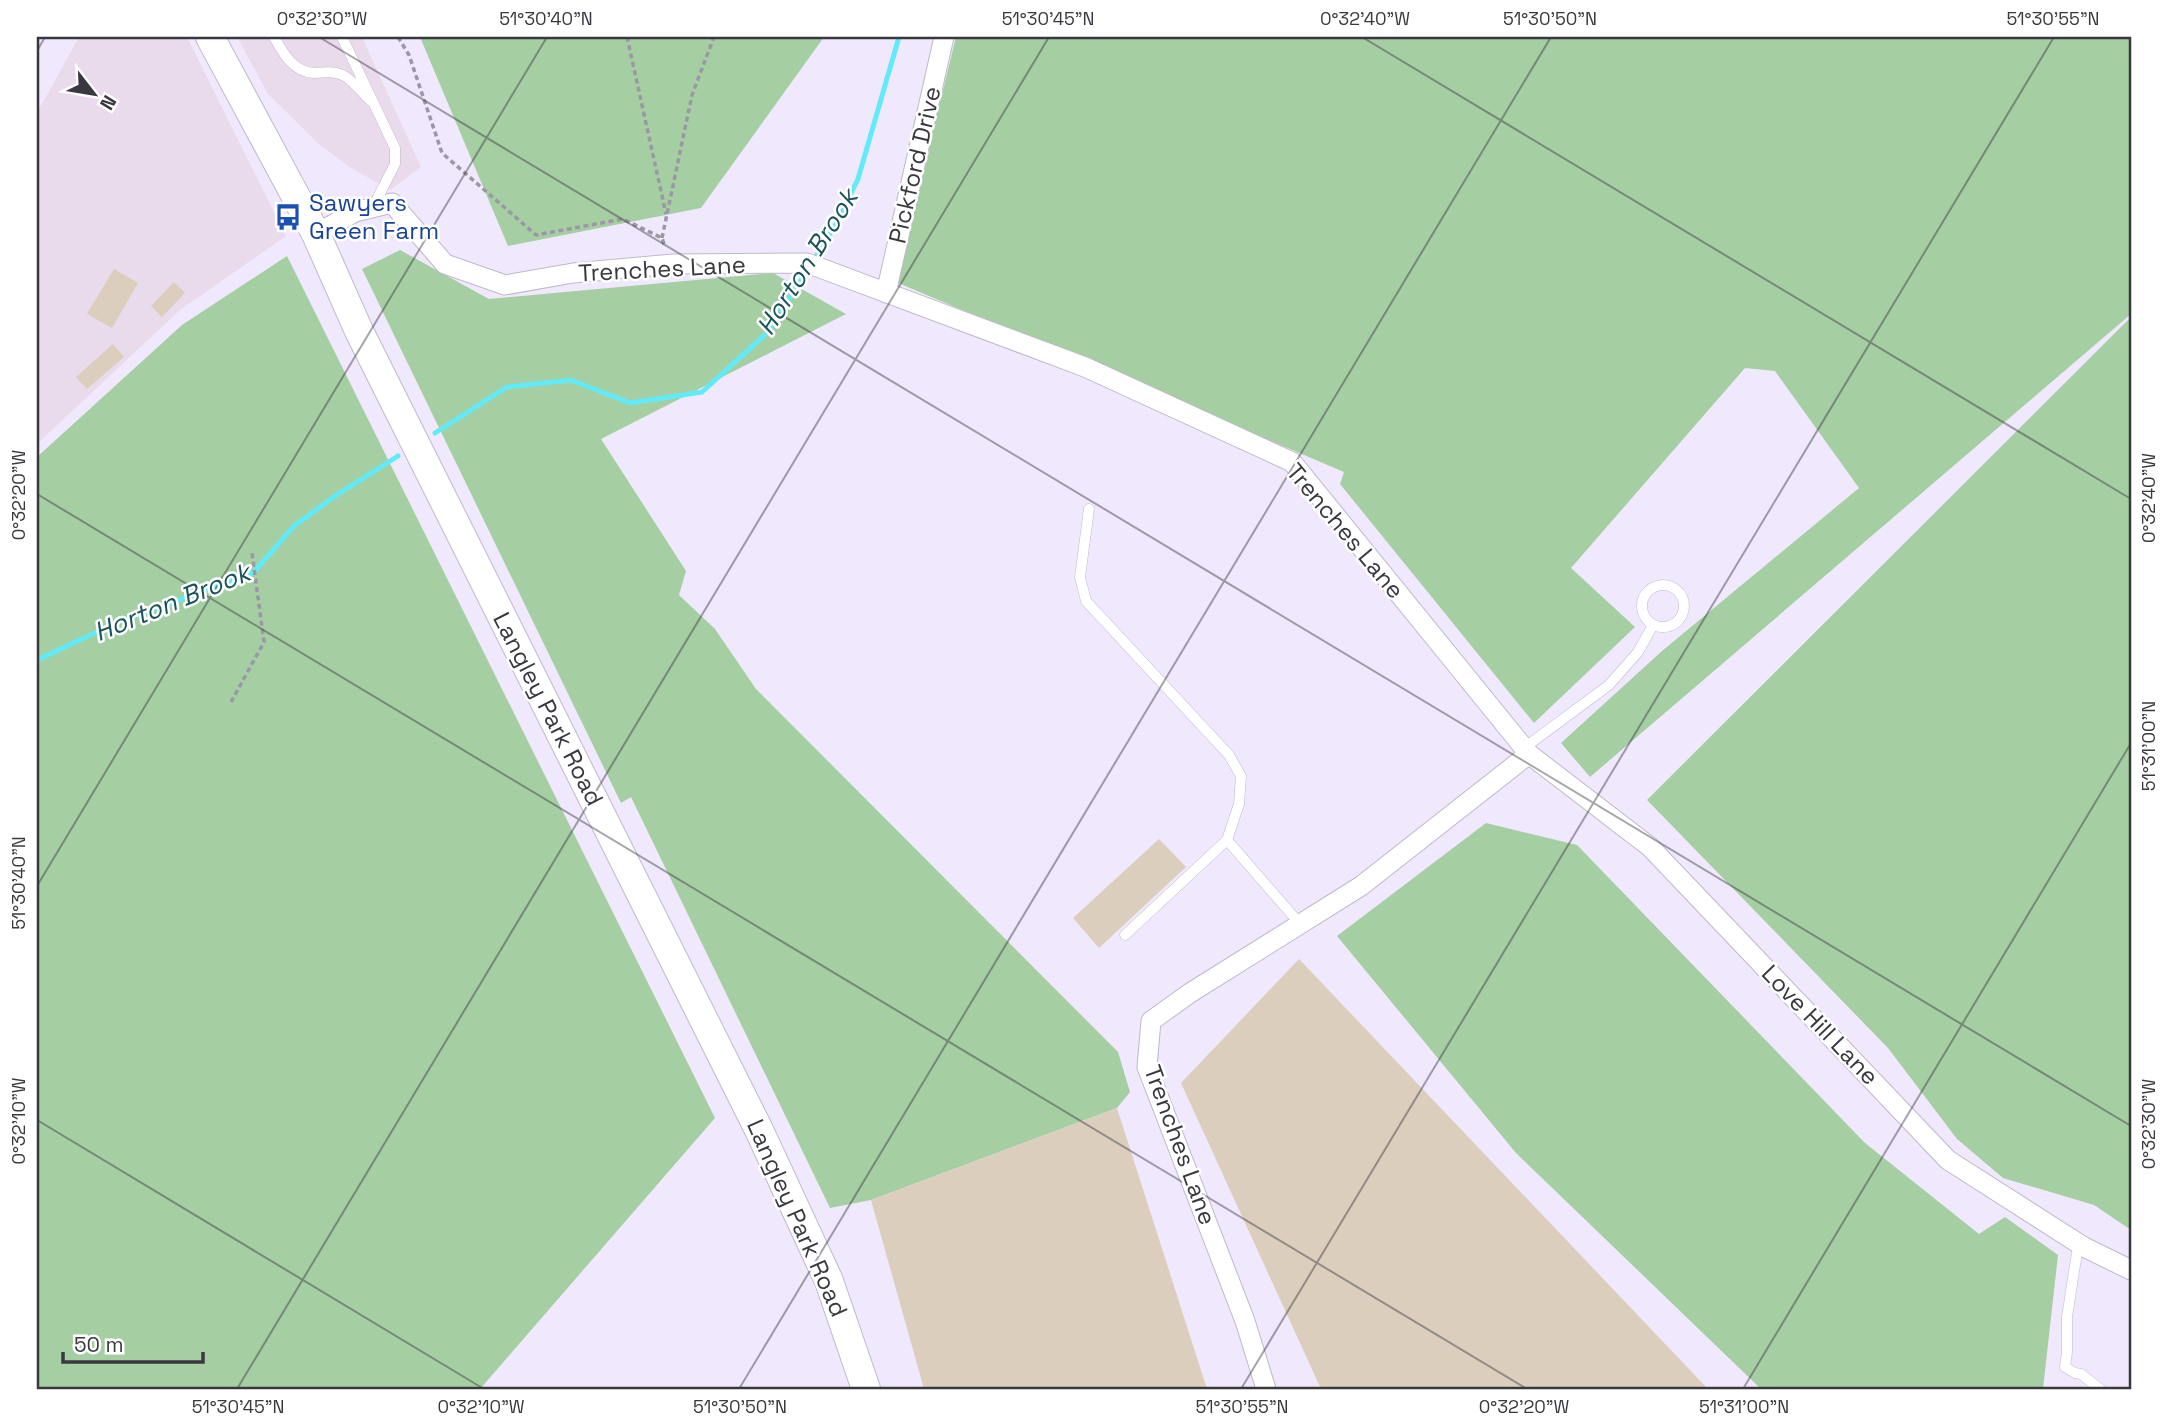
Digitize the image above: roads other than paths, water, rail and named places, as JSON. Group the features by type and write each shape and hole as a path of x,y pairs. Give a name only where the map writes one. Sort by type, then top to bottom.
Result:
{"main road":[{"name":"Langley Park Road","path":"211,37 316,234 365,343 759,1130 828,1281 866,1389"}],"street":[{"name":"Pickford Drive","path":"886,293 944,37"},
{"name":"Trenches Lane","path":"373,207 392,203 445,264 505,285 573,273 673,264 812,265 1085,367 1292,462 1526,751 1361,886 1190,993 1152,1021 1147,1067 1245,1321 1266,1389"},
{"path":"316,234 355,212 373,207"},
{"name":"Love Hill Lane","path":"1526,751 1650,847 1948,1160 2084,1247 2131,1270"}],"lane":[{"path":"274,37 296,68 304,72 338,73 350,80 376,106"},
{"path":"342,37 395,148 395,164 373,207"},
{"path":"1089,509 1080,577 1086,601 1229,755 1241,776 1239,804 1227,840 1125,935"},
{"path":"1654,586 1674,588 1684,606 1679,620 1667,627 1653,625 1643,615 1644,595 1654,586"},
{"path":"1526,751 1609,685 1638,652 1653,625"},
{"path":"1227,840 1300,924"},
{"path":"2084,1247 2077,1253 2073,1278 2067,1317 2065,1367 2081,1374 2100,1389"}],"waterway":[{"name":"Horton Brook","path":"813,261 835,226 858,179 899,37"},
{"name":"Horton Brook","path":"435,433 507,387 571,380 630,403 702,392 768,332 808,269"},
{"name":"Horton Brook","path":"37,660 116,623 253,573 294,526 398,456"}],"place":[{"name":"Sawyers Green Farm","path":"288,217"}]}
